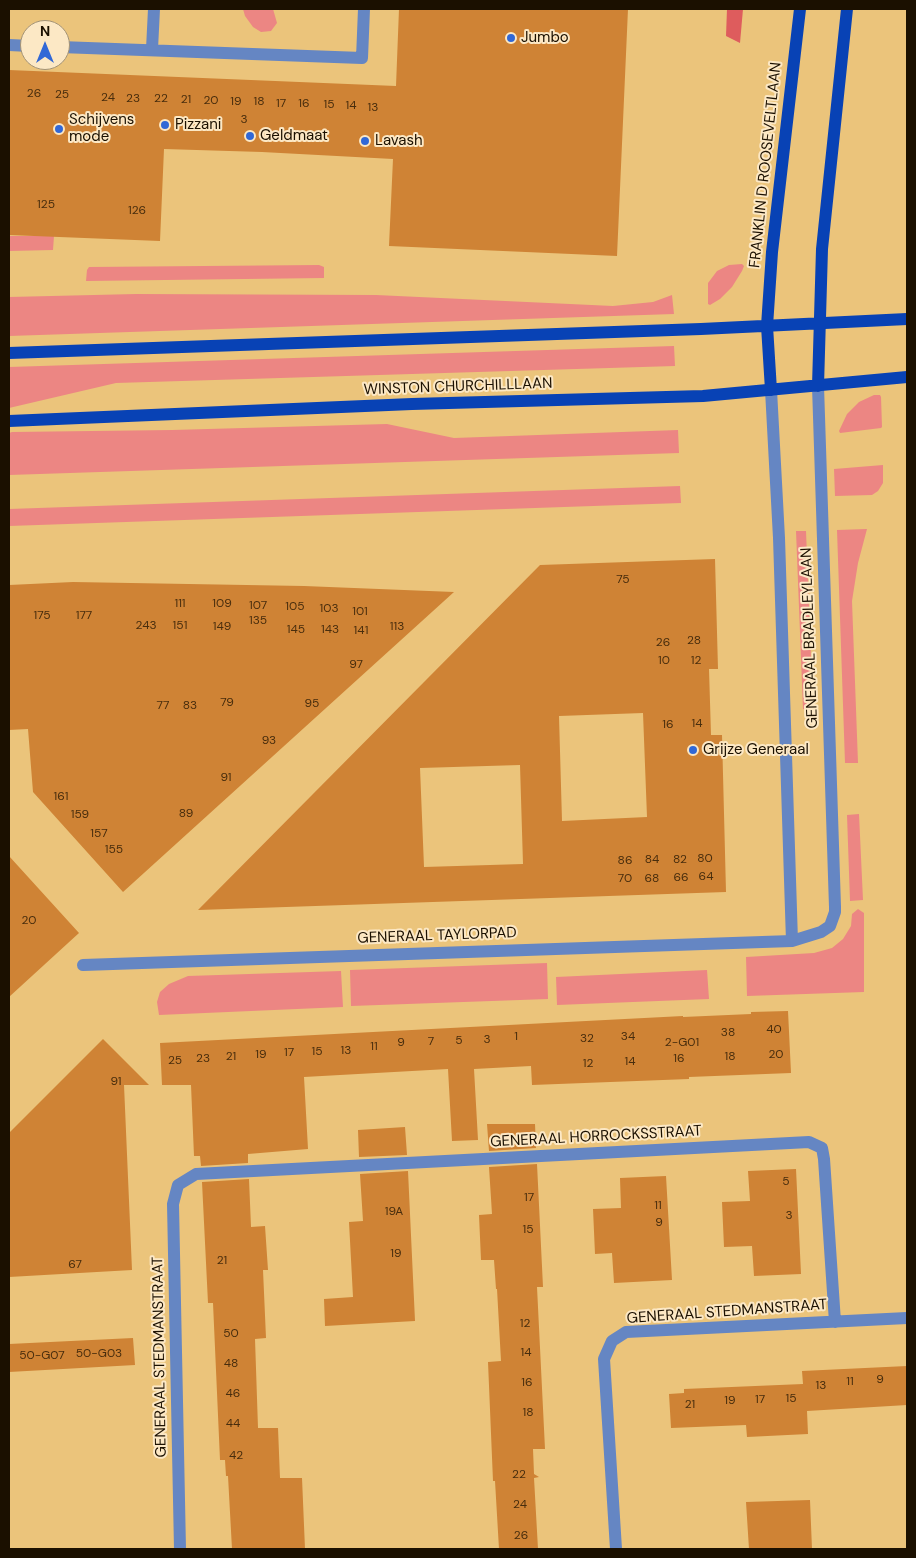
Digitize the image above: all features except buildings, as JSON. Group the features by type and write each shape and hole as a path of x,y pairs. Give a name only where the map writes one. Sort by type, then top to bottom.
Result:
{"main road":[{"name":"FRANKLIN D ROOSEVELTLAAN","path":"771,390 767,326 772,252 800,9"},
{"path":"818,386 822,249 847,9"},
{"path":"9,353 767,326 907,319"},
{"name":"WINSTON CHURCHILLLAAN","path":"9,421 256,410 694,396 889,378 907,378"}],"street":[{"path":"152,49 154,9"},
{"path":"70,47 362,58 364,9"},
{"name":"GENERAAL BRADLEYLAAN","path":"771,390 780,538 792,941 821,932 830,926 835,912 818,386"},
{"name":"GENERAAL TAYLORPAD","path":"83,965 792,941"},
{"name":"GENERAAL HORROCKSSTRAAT","path":"196,1174 809,1142 822,1148 824,1159 836,1322"},
{"name":"GENERAAL STEDMANSTRAAT","path":"180,1549 173,1204 178,1186 196,1174"},
{"name":"GENERAAL STEDMANSTRAAT","path":"616,1549 604,1359 612,1341 626,1332 907,1318"}],"shaded area":[{"path":"243,9 273,9 277,23 271,31 261,32 253,27 245,16"},
{"path":"727,9 743,9 740,43 726,36"},
{"path":"9,236 54,236 53,250 9,251"},
{"path":"742,264 744,266 742,271 732,287 720,299 710,305 708,304 708,283 717,271 729,265"},
{"path":"319,265 324,267 324,278 86,281 89,267"},
{"path":"136,294 376,295 613,306 653,302 672,295 674,314 9,336 9,297"},
{"path":"674,346 675,366 116,383 9,408 9,367"},
{"path":"874,395 880,395 881,397 882,427 840,433 839,431 847,414 859,402"},
{"path":"387,424 454,438 678,430 679,453 9,475 9,433 12,432"},
{"path":"883,465 883,483 878,491 872,495 835,496 834,469"},
{"path":"680,486 681,503 9,526 9,509"},
{"path":"867,529 858,563 852,601 858,763 845,763 837,530"},
{"path":"796,531 806,531 813,709 803,709"},
{"path":"859,814 863,900 850,901 847,815"},
{"path":"858,909 864,913 864,992 747,996 746,957 814,953 832,948 843,939 851,926 852,914"},
{"path":"547,963 548,999 351,1006 350,970"},
{"path":"707,970 709,999 557,1005 556,977"},
{"path":"341,971 343,1007 159,1015 157,1002 160,992 169,984 188,976"}],"place":[{"name":"Jumbo","path":"511,38"},
{"name":"Pizzani","path":"165,125"},
{"name":"Schijvens mode","path":"59,129"},
{"name":"Geldmaat","path":"250,136"},
{"name":"Lavash","path":"365,141"},
{"name":"Grijze Generaal","path":"693,750"}]}
